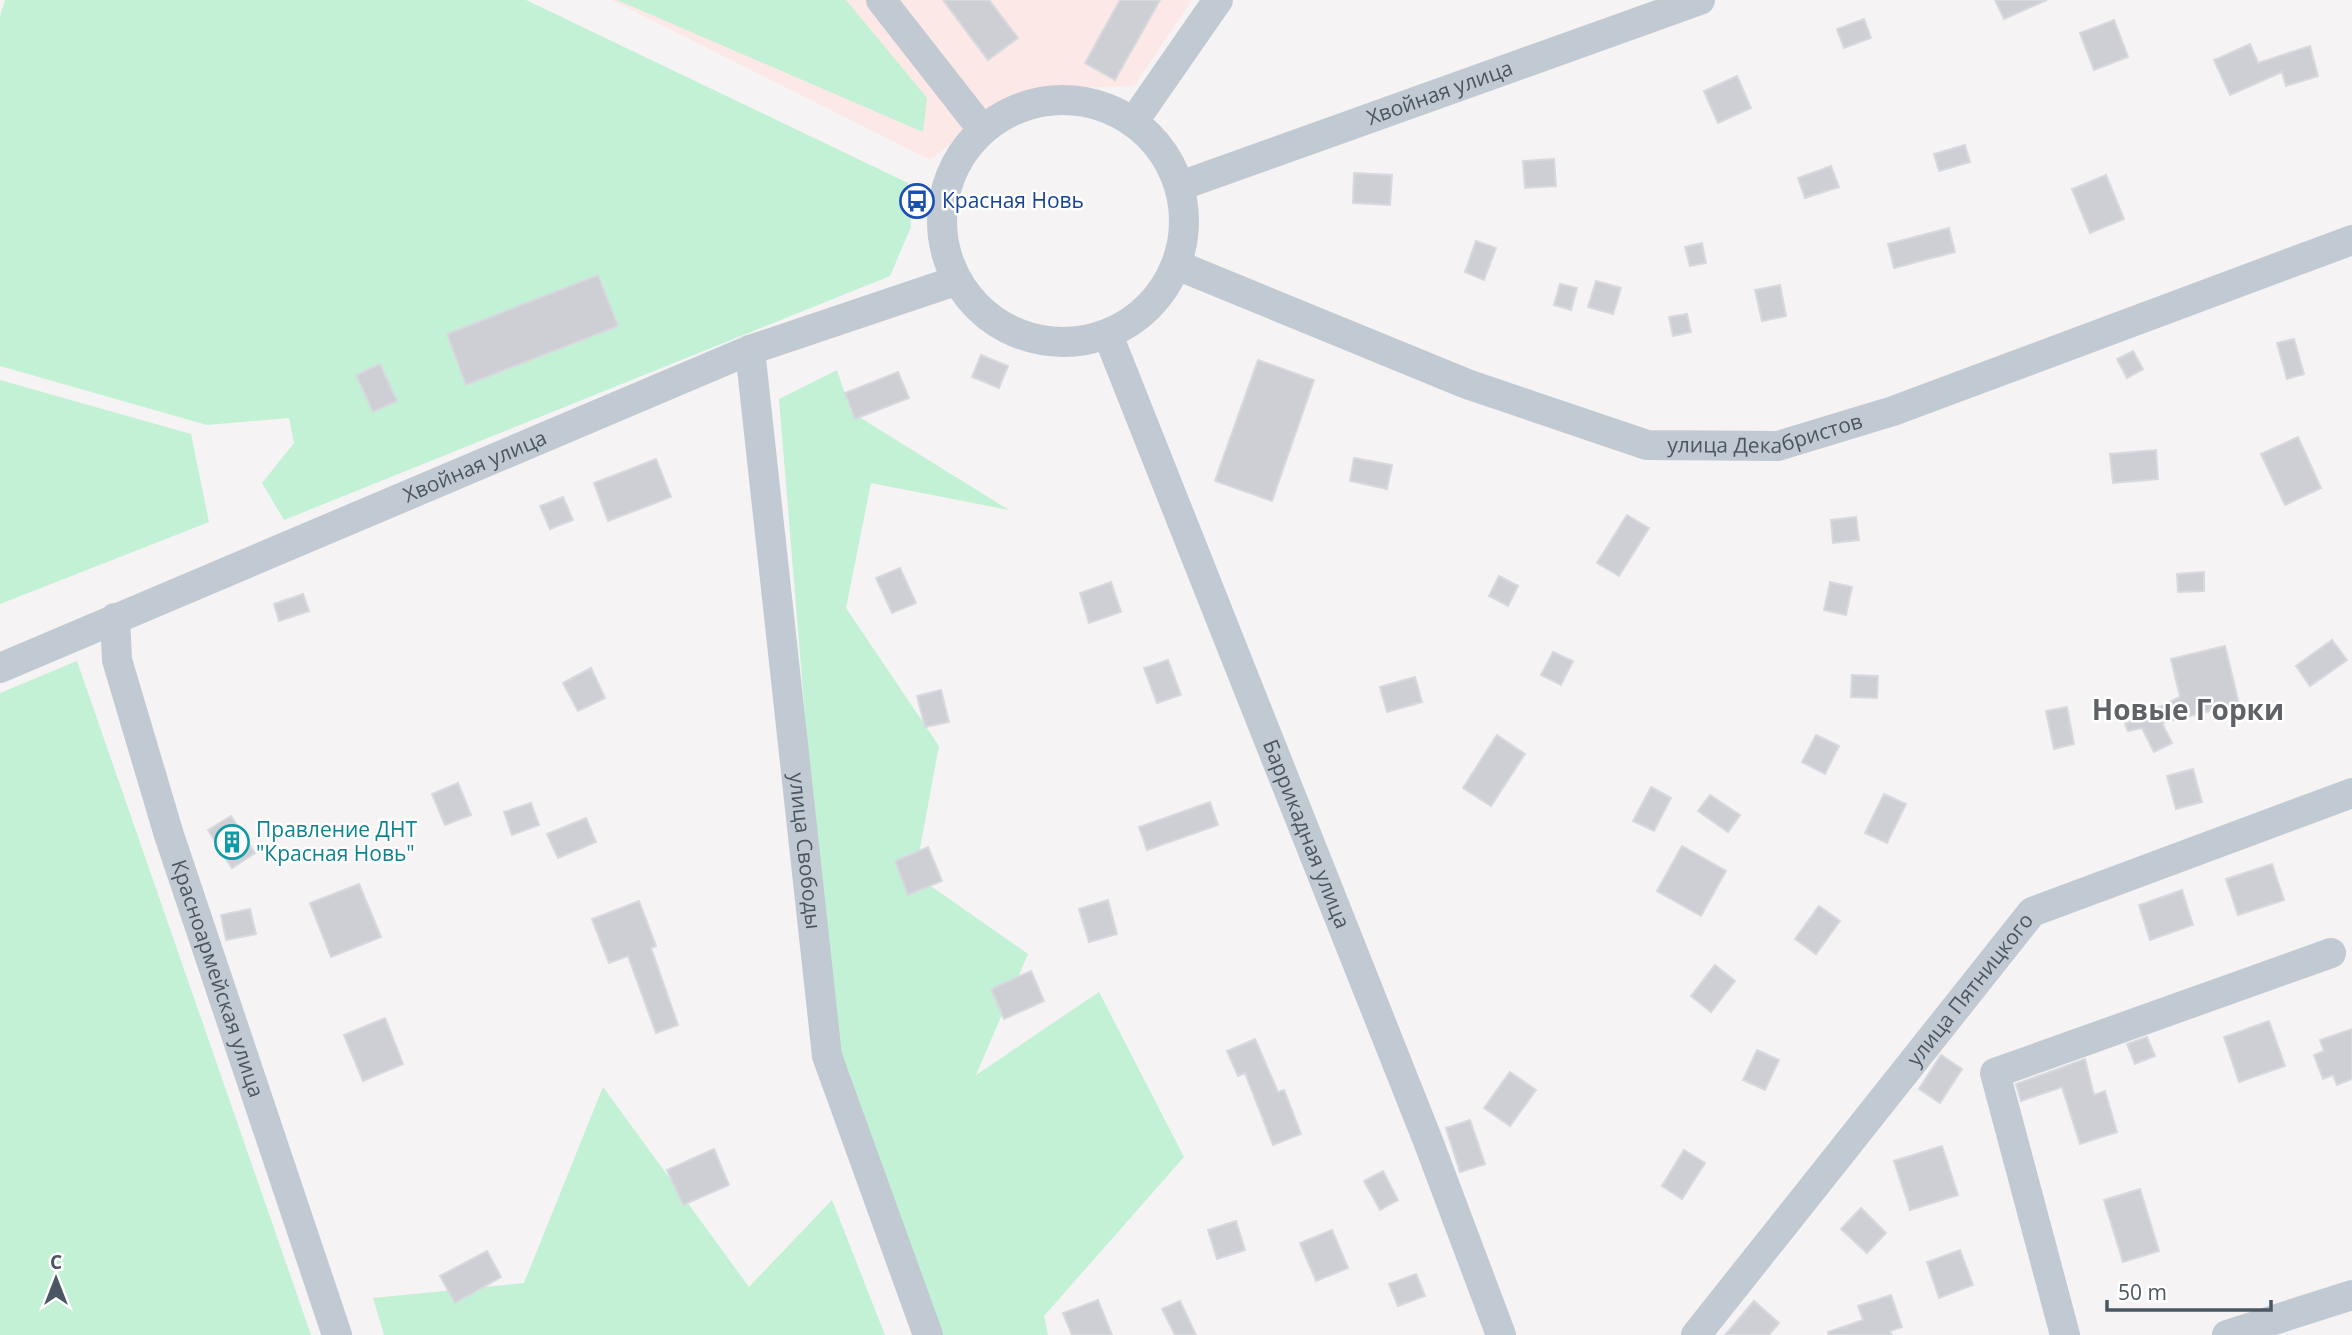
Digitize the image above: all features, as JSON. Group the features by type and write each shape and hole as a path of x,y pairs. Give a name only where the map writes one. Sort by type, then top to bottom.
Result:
{"street":[{"path":"881,0 982,129"},
{"path":"1134,121 1218,0"},
{"name":"Хвойная улица","path":"1180,186 1700,0"},
{"path":"1067,98 1104,105 1134,121 1161,148 1180,186 1185,224 1177,265 1164,291 1138,317 1108,335 1067,343 1030,339 986,317 955,281 941,240 944,187 964,147 1003,113 1067,98"},
{"name":"улица Декабристов","path":"1177,265 1468,384 1647,445 1778,446 1893,411 2352,240"},
{"name":"Хвойная улица","path":"0,668 750,350 955,281"},
{"name":"Баррикадная улица","path":"1108,335 1423,1128 1501,1335"},
{"name":"улица Свободы","path":"750,350 827,1056 928,1335"},
{"name":"Красноармейская улица","path":"115,618 117,660 166,822 337,1335"},
{"name":"улица Пятницкого","path":"1696,1335 2032,912 2352,793"},
{"path":"2065,1335 1995,1073 2330,953"},
{"path":"2227,1335 2352,1295"}],"shaded area":[{"path":"612,0 1192,0 1134,86 1065,88 997,106 930,160"}],"green space":[{"path":"5,0 526,0 908,183 911,227 890,276 284,520 262,483 294,443 289,418 207,425 0,366 0,16"},
{"path":"617,0 846,0 927,98 923,132"},
{"path":"837,370 851,412 1009,510 871,483 846,608 939,746 915,875 1028,954 976,1075 1099,992 1184,1157 1044,1316 1048,1335 943,1335 832,1045 779,399"},
{"path":"0,380 191,434 209,522 0,604"},
{"path":"77,661 311,1335 0,1335 0,693"},
{"path":"603,1087 749,1287 832,1200 885,1335 384,1335 373,1298 524,1283"}],"building":[{"path":"943,0 989,0 1018,38 988,60"},
{"path":"1120,0 1160,0 1115,80 1085,63"},
{"path":"1995,0 2047,0 2004,19"},
{"path":"1864,19 1871,38 1844,48 1837,29"},
{"path":"2114,20 2128,57 2094,70 2080,33"},
{"path":"2250,44 2258,63 2310,46 2318,76 2286,86 2282,72 2230,95 2214,60"},
{"path":"1737,76 1751,108 1718,123 1704,91"},
{"path":"1965,145 1970,162 1939,171 1934,154"},
{"path":"1554,159 1556,186 1525,188 1523,161"},
{"path":"1831,166 1839,187 1805,198 1798,178"},
{"path":"1354,173 1392,175 1390,205 1353,203"},
{"path":"2106,175 2124,219 2090,233 2072,189"},
{"path":"1949,228 1955,252 1894,268 1888,244"},
{"path":"1476,241 1496,248 1484,280 1465,272"},
{"path":"1702,243 1706,263 1690,266 1685,247"},
{"path":"598,275 618,326 466,385 447,334"},
{"path":"1596,281 1621,288 1613,314 1588,307"},
{"path":"1560,284 1577,288 1571,310 1554,305"},
{"path":"1780,285 1786,316 1762,321 1755,290"},
{"path":"1687,314 1691,332 1673,336 1669,317"},
{"path":"2294,339 2304,374 2287,379 2277,343"},
{"path":"2133,351 2143,369 2127,378 2117,359"},
{"path":"981,355 1008,366 999,388 972,377"},
{"path":"1258,360 1314,380 1272,501 1215,481"},
{"path":"380,364 397,401 373,412 356,375"},
{"path":"898,372 909,398 855,419 845,393"},
{"path":"2298,437 2321,488 2285,505 2261,454"},
{"path":"2156,450 2158,479 2113,483 2110,454"},
{"path":"1354,458 1392,465 1387,489 1350,481"},
{"path":"656,459 671,497 608,521 594,483"},
{"path":"563,497 573,520 550,529 540,506"},
{"path":"1627,515 1649,528 1619,576 1597,563"},
{"path":"1856,517 1859,540 1833,543 1831,520"},
{"path":"900,568 916,603 892,613 876,578"},
{"path":"2204,572 2204,591 2178,592 2177,574"},
{"path":"1499,576 1518,586 1508,606 1489,596"},
{"path":"1111,582 1121,612 1089,623 1080,593"},
{"path":"1830,582 1852,587 1846,615 1824,610"},
{"path":"303,594 309,611 279,621 274,604"},
{"path":"2332,640 2347,660 2310,686 2296,666"},
{"path":"2225,646 2239,704 2162,723 2172,743 2154,752 2142,728 2128,731 2125,724 2180,697 2171,659"},
{"path":"1553,652 1573,661 1561,685 1541,675"},
{"path":"1168,660 1181,695 1157,703 1144,668"},
{"path":"591,668 605,698 578,711 563,683"},
{"path":"1852,675 1878,676 1877,698 1851,697"},
{"path":"1415,677 1422,702 1387,712 1380,687"},
{"path":"941,690 949,722 925,727 917,696"},
{"path":"2067,707 2074,744 2054,749 2046,711"},
{"path":"1497,735 1525,754 1491,806 1463,788"},
{"path":"1816,735 1839,746 1825,774 1802,762"},
{"path":"2193,769 2202,802 2176,809 2167,776"},
{"path":"458,783 471,815 445,825 432,794"},
{"path":"1651,787 1671,798 1654,831 1633,821"},
{"path":"1884,794 1906,804 1887,843 1865,833"},
{"path":"1710,795 1740,815 1728,832 1698,811"},
{"path":"1210,802 1218,825 1147,850 1139,827"},
{"path":"531,803 539,825 512,835 504,812"},
{"name":"Правление ДНТ \"Красная Новь\"","path":"231,816 255,853 232,868 208,830"},
{"path":"586,818 596,842 558,858 547,834"},
{"path":"1682,846 1726,871 1701,916 1657,891"},
{"path":"928,847 942,881 908,895 895,861"},
{"path":"2272,864 2284,900 2238,915 2226,879"},
{"path":"359,884 381,937 331,957 310,903"},
{"path":"2182,890 2193,925 2150,940 2139,905"},
{"path":"1108,900 1117,934 1089,942 1079,909"},
{"path":"639,901 656,946 651,948 678,1025 656,1033 628,956 609,963 592,919"},
{"path":"1819,906 1840,921 1816,954 1795,939"},
{"path":"250,909 256,934 226,940 221,915"},
{"path":"1715,965 1735,981 1711,1012 1691,996"},
{"path":"1031,971 1044,1001 1004,1019 991,989"},
{"path":"385,1018 403,1064 363,1081 344,1035"},
{"path":"2269,1021 2285,1066 2239,1082 2224,1037"},
{"path":"2352,1029 2352,1079 2337,1085 2333,1075 2323,1079 2314,1055 2324,1051 2320,1040"},
{"path":"2147,1037 2155,1056 2135,1064 2127,1044"},
{"path":"1255,1039 1278,1092 1284,1090 1301,1134 1273,1145 1245,1073 1238,1076 1227,1051"},
{"path":"1757,1050 1779,1060 1765,1090 1743,1080"},
{"path":"1941,1055 1962,1069 1940,1103 1919,1089"},
{"path":"2085,1059 2094,1095 2105,1091 2117,1132 2080,1144 2062,1087 2021,1101 2016,1084"},
{"path":"1510,1072 1536,1090 1510,1126 1484,1108"},
{"path":"1470,1120 1485,1164 1460,1172 1446,1128"},
{"path":"1942,1146 1958,1195 1910,1210 1894,1161"},
{"path":"714,1149 729,1185 683,1205 667,1170"},
{"path":"1684,1150 1705,1163 1682,1199 1662,1186"},
{"path":"1383,1171 1398,1200 1380,1210 1364,1181"},
{"path":"2140,1189 2159,1251 2123,1262 2104,1200"},
{"path":"1861,1208 1886,1233 1867,1253 1841,1229"},
{"path":"1236,1221 1245,1250 1217,1259 1208,1230"},
{"path":"1332,1230 1348,1268 1316,1281 1300,1243"},
{"path":"1960,1250 1973,1285 1939,1298 1927,1262"},
{"path":"487,1251 501,1277 455,1303 440,1276"},
{"path":"1416,1274 1425,1296 1398,1306 1389,1284"},
{"path":"1891,1295 1902,1327 1890,1331 1892,1335 1828,1335 1828,1332 1863,1320 1858,1306"},
{"path":"1098,1300 1112,1335 1072,1335 1063,1313"},
{"path":"1180,1301 1196,1335 1175,1335 1162,1309"},
{"path":"1754,1301 1779,1323 1769,1335 1725,1335"}],"place":[{"name":"Красная Новь","path":"917,201"},
{"name":"Правление ДНТ \"Красная Новь\"","path":"232,842"}],"district":[{"name":"Новые Горки","path":"2188,710"}]}
